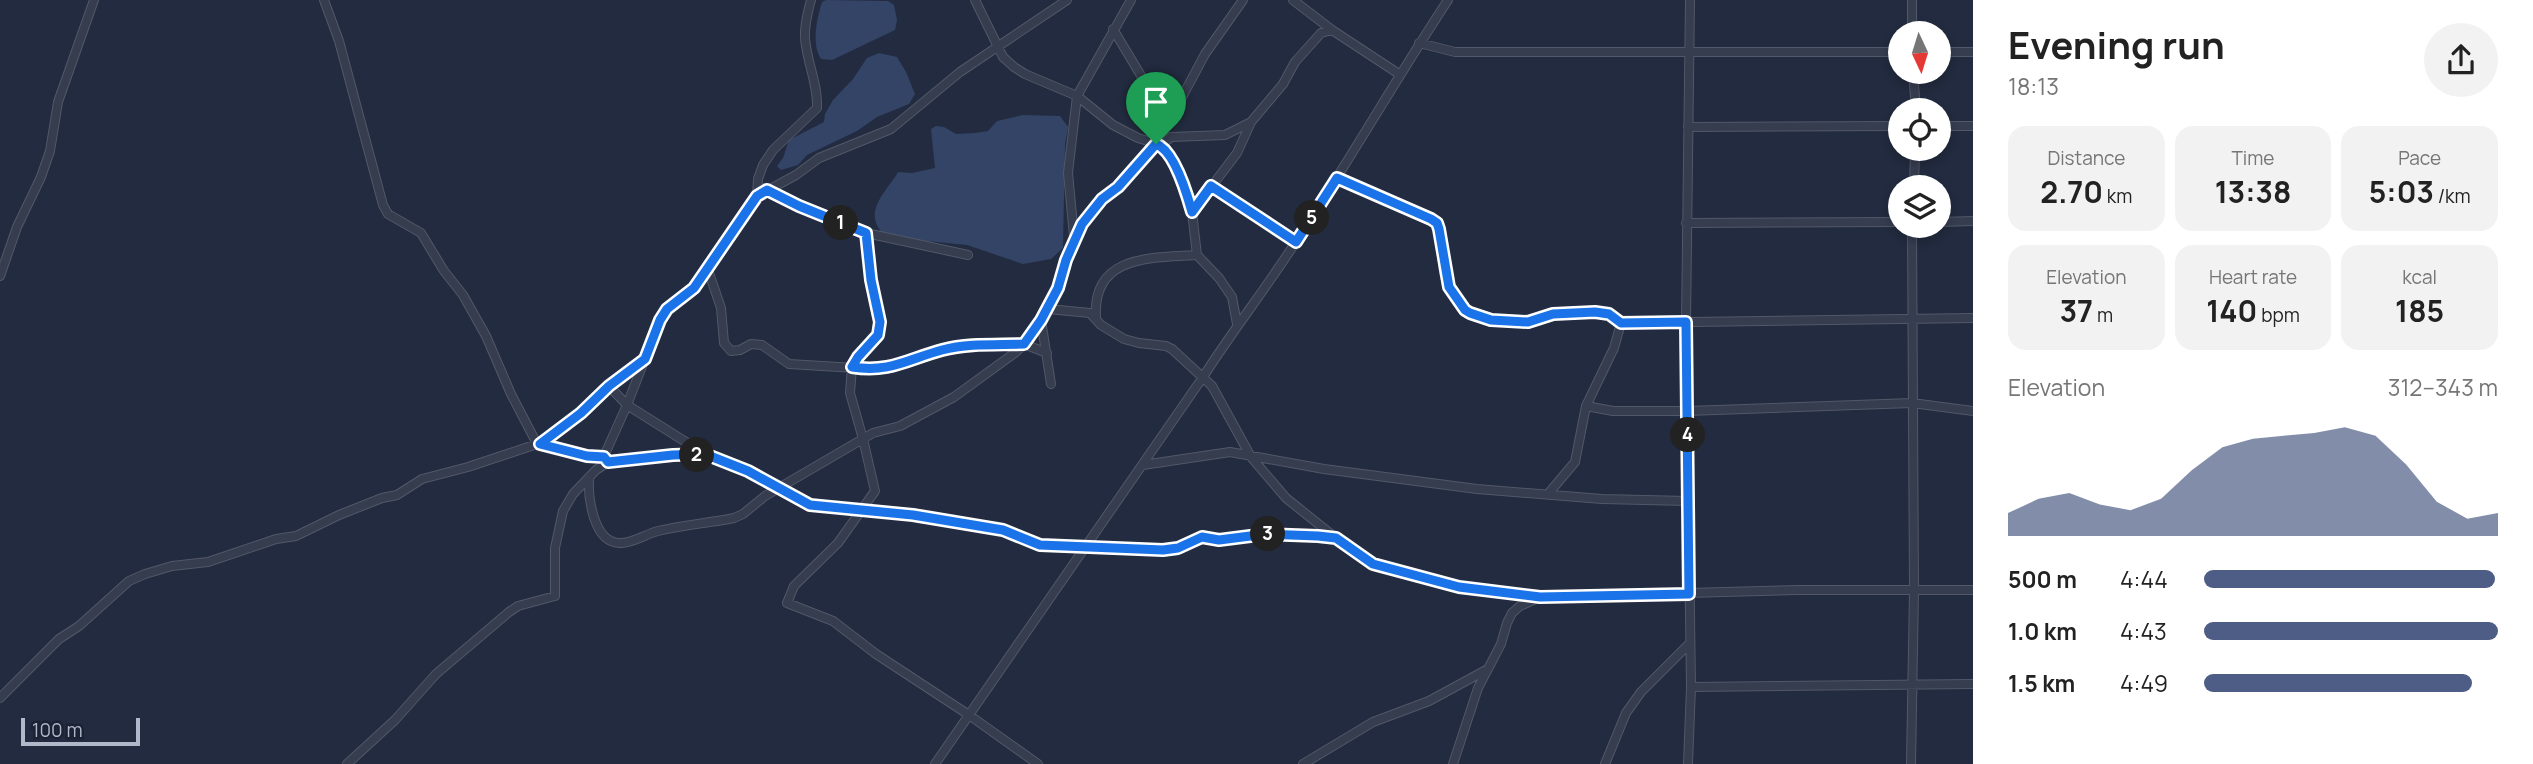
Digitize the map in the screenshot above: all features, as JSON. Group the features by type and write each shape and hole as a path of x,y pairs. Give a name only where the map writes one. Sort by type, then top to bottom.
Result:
{"street":[{"path":"0,276 17,226 41,177 50,151 58,102 94,0"},
{"path":"324,0 339,40 383,205 388,214 421,233 444,271 463,295 486,336 529,430 540,444 606,459 705,454"},
{"path":"757,196 763,165 774,150 817,108 814,74 805,30 811,0"},
{"path":"977,0 1003,57 1025,74 1077,96 1113,125 1157,144 1175,165 1192,212 1197,255 1219,278 1232,297 1237,324"},
{"path":"347,764 395,720 436,674 509,612 518,606 555,596 555,548 563,512 573,494 606,459 660,320 667,309 694,288 757,196 839,148 891,129 960,72 1068,0"},
{"path":"1075,239 1068,173 1077,96 1131,0"},
{"path":"589,477 589,494 596,524 616,543 633,541 656,532 734,518 777,489 873,433 910,421 954,397 989,373 1024,344 1041,320 1058,288 1075,239 1094,207 1128,176 1157,144 1168,117 1186,91 1205,54 1243,0"},
{"path":"1293,0 1332,30 1399,74"},
{"path":"935,764 1296,242 1399,74 1448,0"},
{"path":"1688,764 1691,687 1686,223 1690,0"},
{"path":"1912,0 1912,21"},
{"path":"1114,29 1148,86 1162,101 1168,117"},
{"path":"1192,212 1237,153 1251,122 1283,84 1295,62 1321,33 1332,30"},
{"path":"1419,43 1455,52 1888,52"},
{"path":"1951,52 1973,52"},
{"path":"1157,144 1171,137 1225,135 1251,122"},
{"path":"1688,127 1888,126"},
{"path":"1951,126 1973,126"},
{"path":"1337,178 1437,223 1449,287 1465,310 1491,320 1528,322 1553,314 1595,312 1609,314 1621,323 1973,318"},
{"path":"757,185 799,206 866,233 968,255"},
{"path":"1211,186 1296,242"},
{"path":"1951,222 1973,221"},
{"path":"1686,223 1888,222"},
{"path":"866,233 871,280 880,322 878,335 852,367 850,393 875,491 838,543 794,586 788,603 833,621 885,660 1038,764"},
{"path":"1912,238 1912,764"},
{"path":"1096,317 1100,288 1106,279 1129,261 1197,255"},
{"path":"707,267 721,308 724,343 728,349 736,351 751,344 762,345 789,364 873,369 897,366 965,346 1024,344 1047,353"},
{"path":"1048,309 1082,310 1096,317 1101,325 1124,339 1172,349 1203,377 1218,395 1251,457 1286,498 1357,555 1386,568 1459,587 1540,597 1797,590 1973,590"},
{"path":"1041,320 1051,384"},
{"path":"1548,494 1576,462 1586,406 1607,365 1621,323"},
{"path":"0,698 59,639 79,626 130,581 172,566 208,562 276,539 296,536 339,515 397,495 422,479 540,444 645,359"},
{"path":"609,386 628,405 705,454 748,471 810,505 913,515 1003,530 1040,545 1172,550 1202,537 1219,540 1266,534 1336,538"},
{"path":"1586,406 1613,411 1688,411 1912,403 1973,411"},
{"path":"1143,465 1222,452 1324,469 1456,486 1602,499 1687,500"},
{"path":"1453,764 1478,688 1512,613 1520,606 1540,597"},
{"path":"1605,764 1626,713 1641,692 1690,643"},
{"path":"1303,764 1373,722 1429,701 1488,669"},
{"path":"1691,687 1973,684"}],"water":[{"path":"888,1 894,5 897,20 895,30 832,60 821,59 816,46 816,31 822,2"},
{"path":"879,53 897,57 906,72 915,94 909,104 877,117 857,131 807,155 798,165 781,170 777,166 789,140 824,122 825,114 833,100 853,79 867,58"},
{"path":"1023,115 1060,116 1068,127 1065,144 1063,248 1051,259 1023,264 967,245 886,237 875,219 878,203 898,172 912,173 935,168 931,129 936,126 956,134 975,133 988,131 997,121"}],"route":[{"path":"1156,144 1161,145 1171,157 1192,212 1211,186 1296,242 1337,178 1431,219 1437,223 1439,229 1449,287 1470,313 1491,320 1528,322 1553,314 1595,312 1609,314 1621,323 1686,322 1689,594 1540,597 1459,587 1373,564 1336,538 1318,536 1266,534 1219,540 1202,537 1172,550 1040,545 1003,530 913,515 810,505 748,471 705,454 608,462 604,457 587,456 540,444 645,359 667,309 694,288 757,196 767,190 866,233 871,280 880,322 878,335 852,367 873,369 908,363 965,346 1024,344 1048,309 1082,224 1094,207 1118,187 1156,144"}]}
